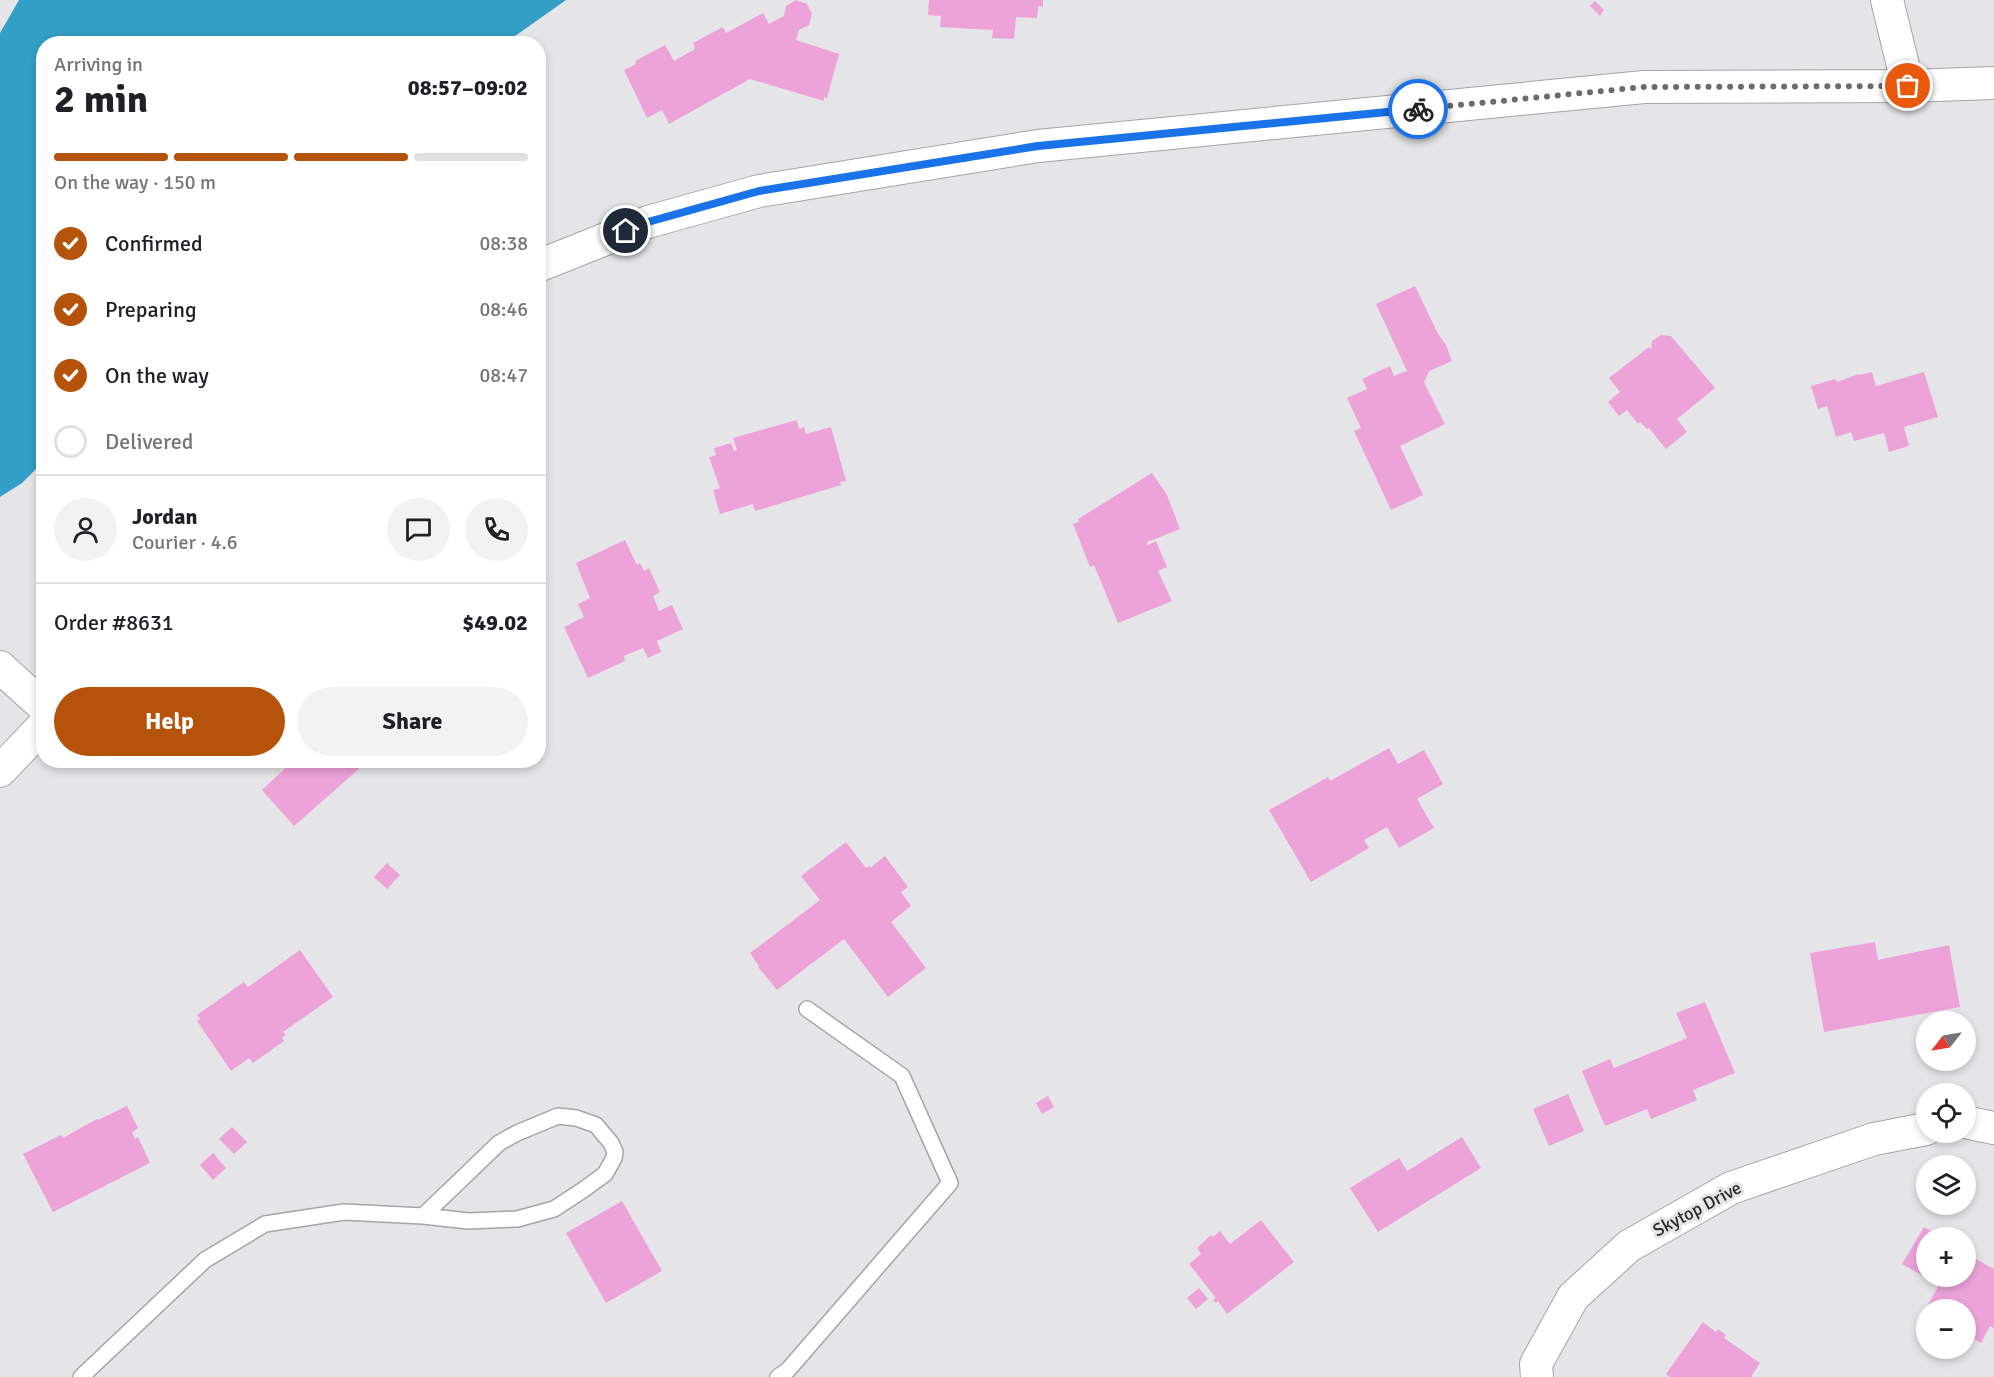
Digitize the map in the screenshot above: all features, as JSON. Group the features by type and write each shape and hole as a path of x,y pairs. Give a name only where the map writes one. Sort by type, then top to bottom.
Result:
{"street":[{"path":"1887,0 1908,86"},
{"path":"546,263 648,222 759,191 1038,146 1644,87 1908,86 1994,83"},
{"path":"0,667 36,699"},
{"path":"0,771 36,733"},
{"path":"1976,1124 1994,1128"},
{"name":"Skytop Drive","path":"1537,1377 1536,1364 1573,1297 1629,1246 1731,1188 1874,1139 1916,1132"}],"lane":[{"path":"778,1377 788,1370 950,1183 902,1076 807,1009"},
{"path":"81,1377 205,1260 266,1224 344,1212 468,1221 517,1219 554,1209 605,1174 615,1152 611,1143 596,1125 576,1118 558,1116 499,1143 423,1216"}],"water":[{"path":"19,0 566,0 515,36 36,36 36,469 22,483 0,497 0,33"}],"building":[{"path":"796,0 807,4 812,14 809,25 799,30 796,40 839,54 827,98 824,97 824,101 750,79 669,124 662,110 647,118 624,70 636,64 635,61 665,45 674,61 695,49 693,43 723,27 726,33 763,13 769,24 784,16 786,6"},
{"path":"929,0 1043,0 1043,7 1038,6 1037,18 1016,17 1014,39 992,38 993,30 940,27 941,16 928,15"},
{"path":"1595,1 1604,10 1600,16 1590,6"},
{"path":"1415,286 1452,361 1429,371 1424,382 1445,424 1400,446 1423,495 1391,510 1354,431 1361,428 1347,398 1367,389 1362,379 1390,366 1394,376 1407,371 1376,304"},
{"path":"1661,335 1671,336 1715,388 1677,419 1687,432 1666,449 1649,428 1647,429 1640,422 1638,424 1627,410 1619,416 1608,402 1620,392 1609,378 1649,347 1651,350 1652,341"},
{"path":"1872,372 1876,386 1924,372 1938,417 1904,427 1909,446 1889,452 1884,433 1854,441 1851,432 1836,437 1827,406 1818,409 1811,386 1835,379 1837,382"},
{"path":"797,420 799,429 804,427 806,434 831,427 846,481 840,482 841,485 755,511 753,504 720,514 713,490 720,488 709,457 716,455 714,448 731,443 734,451 737,450 733,438"},
{"path":"1152,473 1167,495 1180,529 1147,542 1148,545 1156,541 1167,567 1158,571 1172,601 1118,623 1094,565 1090,567 1073,524"},
{"path":"625,540 637,565 640,563 644,571 649,568 660,592 653,596 659,611 672,605 683,629 657,641 661,652 648,658 643,648 624,656 625,661 588,678 564,627 584,617 578,604 590,598 576,563"},
{"path":"1389,748 1398,764 1424,750 1443,784 1417,799 1434,828 1399,848 1387,827 1364,840 1369,848 1311,882 1269,810 1328,777 1330,781"},
{"path":"285,768 360,768 294,826 262,790"},
{"path":"846,842 866,868 869,866 870,868 885,856 908,887 901,892 911,906 891,922 926,968 888,997 844,939 777,990 750,953 820,900 801,876"},
{"path":"387,863 400,875 387,889 374,877"},
{"path":"1875,942 1878,960 1949,945 1960,1007 1938,1011 1916,1011 1916,1015 1824,1032 1810,953"},
{"path":"300,950 333,997 283,1032 286,1035 282,1037 284,1041 253,1063 249,1058 231,1071 197,1021 200,1019 197,1015 244,982 248,987"},
{"path":"1705,1002 1735,1073 1693,1090 1697,1100 1651,1119 1647,1109 1605,1126 1582,1071 1610,1059 1614,1068 1687,1038 1676,1013"},
{"path":"1568,1094 1584,1131 1549,1146 1533,1109"},
{"path":"1048,1096 1054,1107 1042,1114 1036,1103"},
{"path":"127,1106 138,1128 132,1132 135,1139 138,1137 150,1163 53,1212 23,1154 61,1135 63,1138"},
{"path":"232,1127 247,1142 234,1154 219,1139"},
{"path":"1462,1137 1481,1168 1378,1232 1350,1188 1399,1158 1407,1171"},
{"path":"213,1153 226,1168 213,1180 200,1165"},
{"path":"622,1201 662,1271 606,1303 566,1233"},
{"path":"1261,1220 1294,1262 1227,1314 1218,1301 1216,1303 1213,1300 1216,1298 1189,1264 1201,1254 1197,1248 1211,1235 1213,1237 1220,1231 1230,1244"},
{"path":"1916,1240 1916,1272 1902,1264"},
{"path":"1976,1259 1994,1269 1994,1328 1990,1326 1981,1343 1976,1340 1976,1299 1931,1299 1938,1287 1976,1287"},
{"path":"1199,1288 1208,1299 1196,1309 1187,1298"},
{"path":"1703,1322 1716,1332 1718,1329 1726,1335 1724,1338 1760,1363 1751,1377 1670,1377 1666,1374"}],"way so far":[{"path":"1418,109 1644,87 1908,86"}],"route":[{"path":"626,231 648,222 759,191 1038,146 1418,109"}]}
